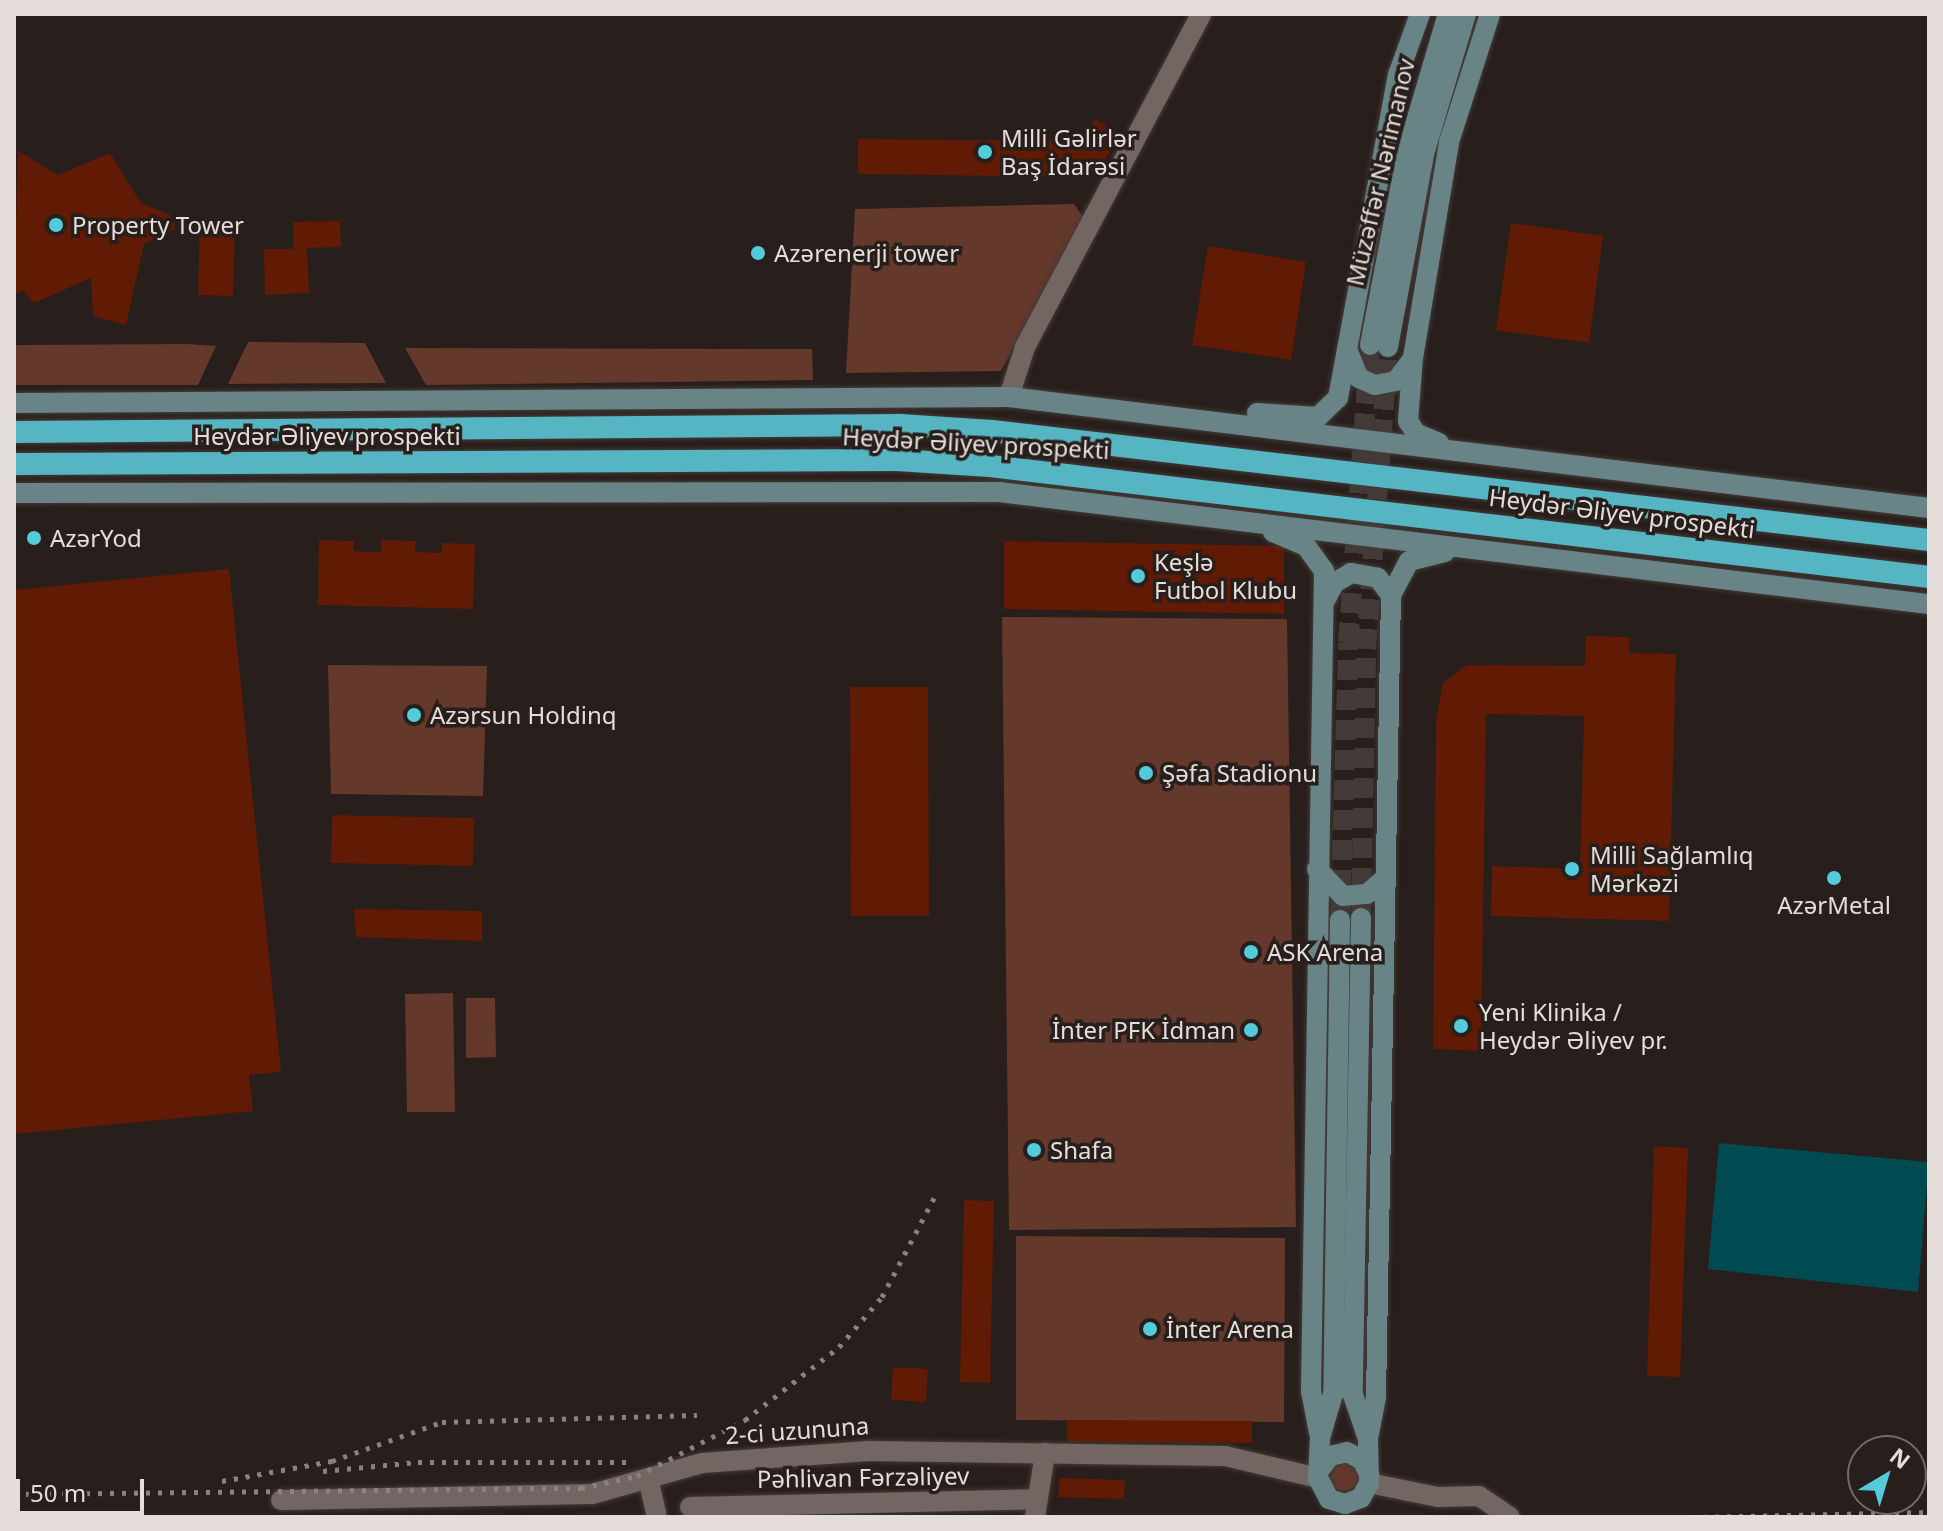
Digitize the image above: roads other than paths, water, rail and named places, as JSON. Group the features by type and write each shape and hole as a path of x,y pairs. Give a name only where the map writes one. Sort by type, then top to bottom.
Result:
{"highway":[{"name":"Heydər Əliyev prospekti","path":"14,432 977,430 1929,540"},
{"name":"Heydər Əliyev prospekti","path":"14,464 928,462 1102,476 1929,577"}],"main road":[{"path":"14,403 1009,397 1318,417 1338,398 1395,90 1420,14"},
{"name":"Müzəffər Nərimanov","path":"1448,14 1407,152 1379,346 1424,154 1466,14"},
{"path":"1466,452 1410,426 1413,358 1446,156 1490,14"},
{"path":"1346,345 1352,368 1375,385 1396,381 1413,358"},
{"path":"1051,399 1929,508"},
{"path":"14,493 904,489 999,492 1929,604"},
{"path":"1247,521 1317,554 1325,600 1317,869 1311,1391 1320,1438 1319,1473 1329,1499 1345,1504 1361,1498 1370,1479 1368,1439 1376,1397 1391,595 1409,561 1465,549"},
{"path":"1325,600 1334,583 1351,573 1378,578 1391,595"},
{"path":"1317,869 1343,896 1367,894 1384,879"},
{"path":"1320,1438 1333,1394 1350,919 1353,1395 1368,1439"},
{"path":"1319,1473 1330,1456 1347,1452 1362,1460 1370,1479"}],"street":[{"path":"1009,397 1025,347 1201,14"},
{"name":"2-ci uzununa","path":"281,1500 592,1494 702,1463 869,1451 1236,1457 1319,1473"},
{"path":"1036,1508 1045,1453"},
{"path":"648,1478 656,1514"},
{"path":"1370,1479 1438,1497 1479,1496 1510,1517"},
{"name":"Pəhlivan Fərzəliyev","path":"690,1507 1036,1508"}],"water":[{"path":"1719,1143 1929,1162 1918,1292 1708,1269"}],"tunnel":[{"path":"1340,920 1348,643 1370,345"},
{"path":"1361,918 1366,649 1388,347"}],"railway":[{"path":"14,1494 581,1488 637,1476 745,1420 839,1347 882,1297 935,1196"},
{"path":"222,1481 332,1461 442,1422 697,1415"},
{"path":"323,1471 418,1462 631,1462"},
{"path":"1691,1517 1929,1512"}],"place":[{"name":"Milli Gəlirlər Baş İdarəsi","path":"985,152"},
{"name":"Property Tower","path":"56,225"},
{"name":"Azərenerji tower","path":"758,253"},
{"name":"AzərYod","path":"34,538"},
{"name":"Keşlə Futbol Klubu","path":"1138,576"},
{"name":"Azərsun Holdinq","path":"414,715"},
{"name":"Şəfa Stadionu","path":"1146,773"},
{"name":"Milli Sağlamlıq Mərkəzi","path":"1572,869"},
{"name":"AzərMetal","path":"1834,878"},
{"name":"ASK Arena","path":"1251,952"},
{"name":"Yeni Klinika / Heydər Əliyev pr.","path":"1461,1026"},
{"name":"İnter PFK İdman","path":"1251,1030"},
{"name":"Shafa","path":"1034,1150"},
{"name":"İnter Arena","path":"1150,1329"}]}
